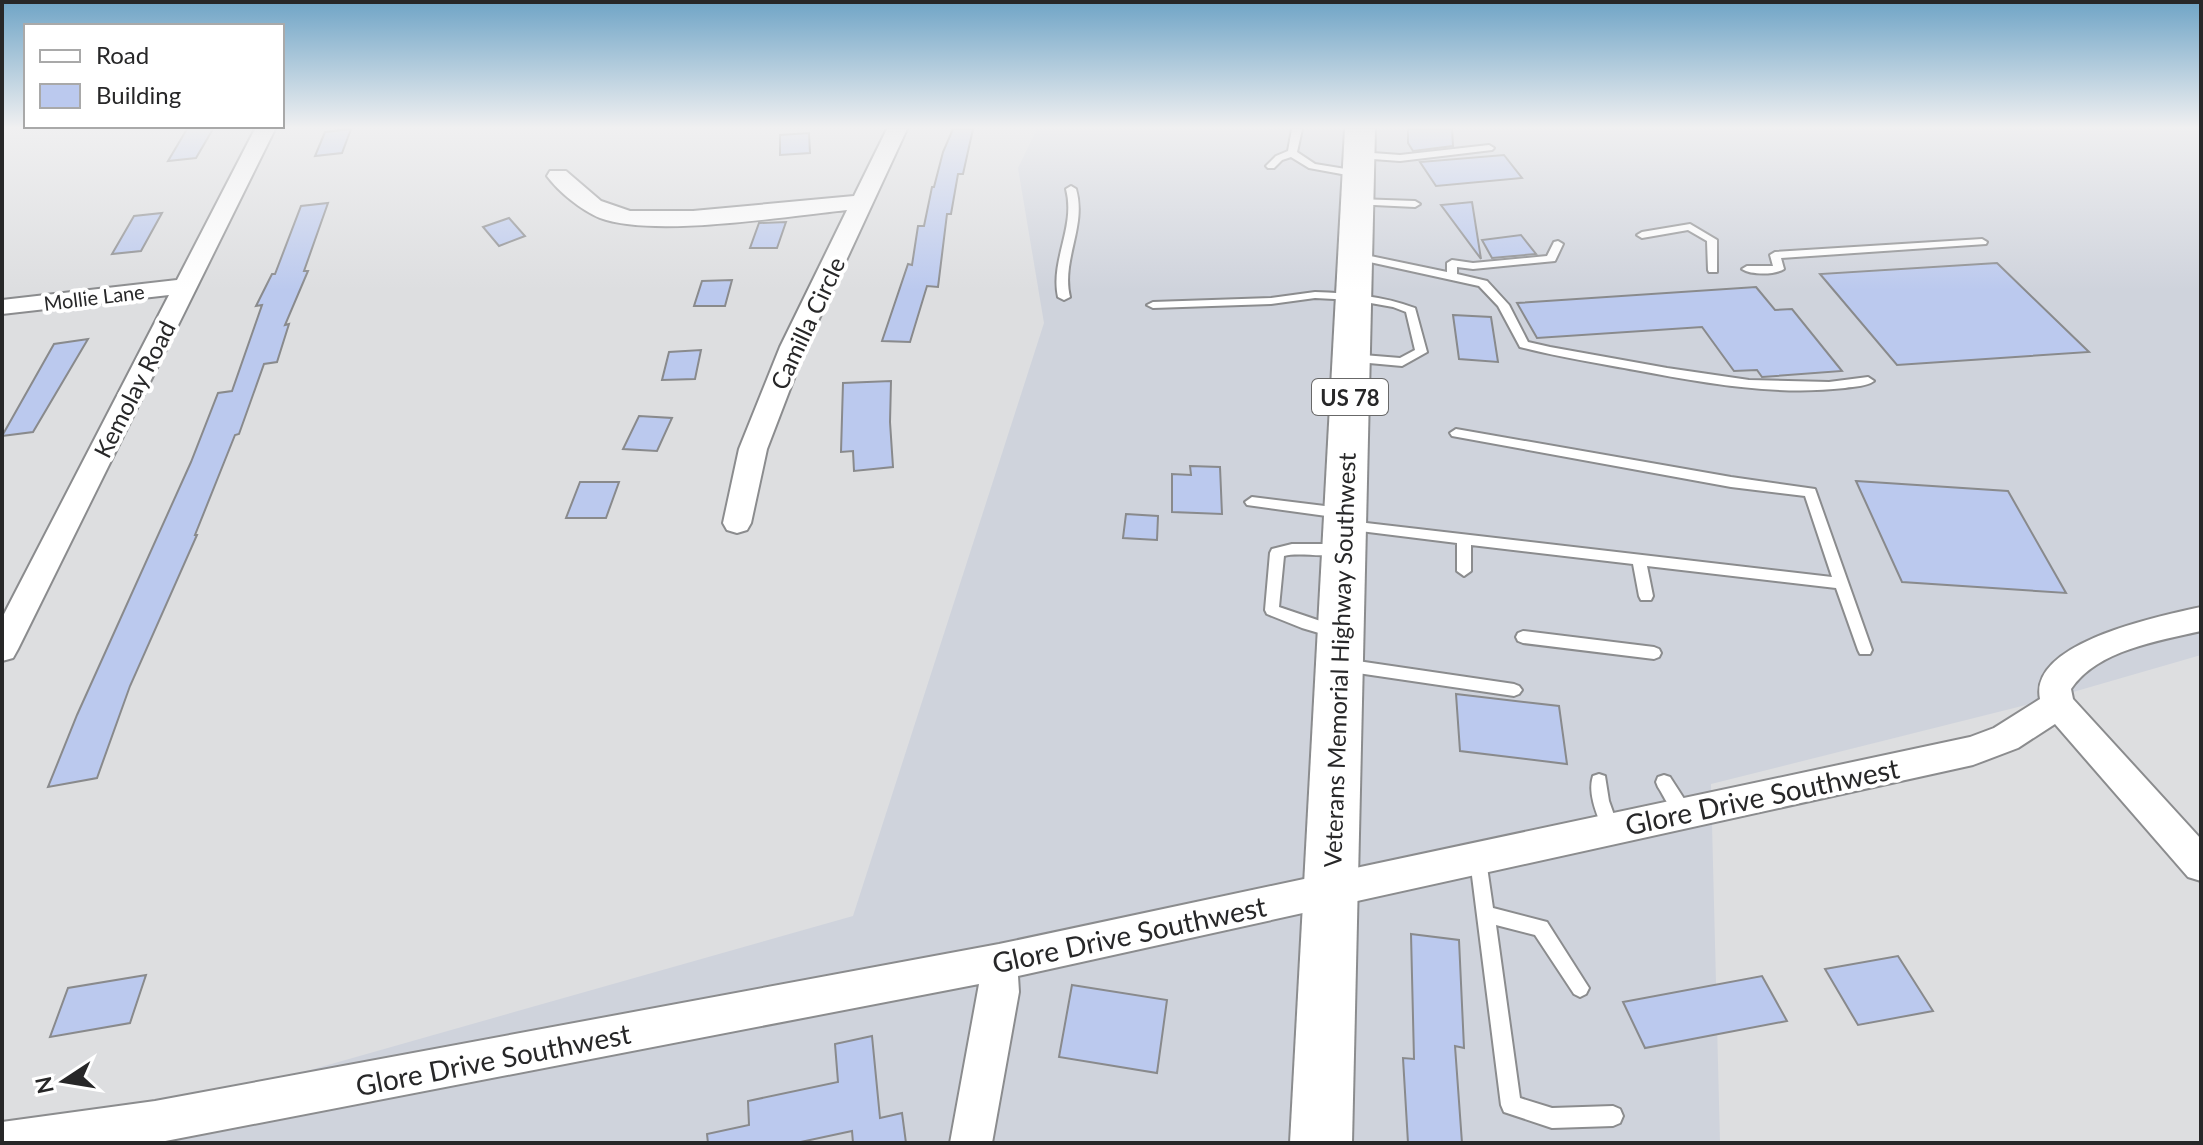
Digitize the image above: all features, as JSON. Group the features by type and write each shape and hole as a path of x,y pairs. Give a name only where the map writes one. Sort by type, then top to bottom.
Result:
{"main road":[{"name":"Veterans Memorial Highway Southwest","path":"1321,1143 1358,182"}],"street":[{"name":"Kemolay Road","path":"2,649 15,603 238,182"},
{"path":"566,182 593,206 630,218 693,218 864,202"},
{"name":"Camilla Circle","path":"737,523 753,449 793,347 873,182"},
{"name":"Mollie Lane","path":"2,307 185,286"},
{"path":"2201,619 2107,647 2061,672 2054,687 2058,705 2201,865"},
{"name":"Glore Drive Southwest","path":"2,1143 151,1133 1330,892 1973,751 2006,738 2058,705"},
{"path":"971,1143 999,992 999,962"}],"lane":[{"path":"1384,182 1415,204"},
{"path":"1064,297 1060,286 1072,239 1076,201 1071,189"},
{"path":"1642,235 1690,227 1712,240 1713,270"},
{"path":"1747,269 1779,269 1775,255 1982,242"},
{"path":"1452,277 1452,263 1473,266 1551,259 1558,244"},
{"path":"1355,256 1483,283 1503,305 1524,344 1549,351 1738,383 1841,386 1868,381"},
{"path":"1153,305 1271,301 1315,295 1354,297 1411,310 1421,352 1402,362 1351,358"},
{"path":"1456,433 1731,482 1810,492 1865,650"},
{"path":"1252,502 1345,529 1842,583"},
{"path":"1345,529 1277,553 1272,610 1307,624 1340,648 1514,690"},
{"path":"1464,541 1464,571"},
{"path":"1639,560 1646,596"},
{"path":"1523,637 1654,653"},
{"path":"1599,781 1601,801 1611,829"},
{"path":"1664,782 1684,813"},
{"path":"1478,860 1511,1105 1552,1118 1613,1116"},
{"path":"1485,914 1541,928 1580,988"}],"shaded area":[{"path":"1020,182 2201,182 2201,655 2042,701 1711,784 1720,1143 105,1143 109,1127 853,916 1044,323"}],"building":[{"path":"935,182 957,182 951,214 947,214 938,287 927,286 910,342 882,341 908,264 912,265 918,226 924,226"},
{"path":"1434,182 1474,182 1436,186"},
{"path":"1472,202 1481,259 1441,205"},
{"path":"328,203 304,271 308,271 285,325 289,324 277,362 264,364 197,535 130,686 97,778 48,787 77,715 191,462 218,393 232,391 262,305 256,306 272,274 275,274 301,206"},
{"path":"162,213 141,251 112,254 134,216"},
{"path":"509,218 525,236 499,246 483,227"},
{"path":"786,222 777,248 750,248 759,223"},
{"path":"1521,235 1536,254 1492,258 1482,240"},
{"path":"1997,263 2089,352 1897,365 1820,274"},
{"path":"732,280 725,306 694,306 702,281"},
{"path":"1756,287 1775,310 1792,309 1842,371 1762,377 1757,370 1734,371 1702,327 1537,338 1517,303"},
{"path":"1453,315 1491,317 1498,362 1459,359"},
{"path":"88,339 33,432 2,436 54,344"},
{"path":"701,350 695,379 662,380 669,352"},
{"path":"891,381 893,467 854,471 853,451 841,452 843,383"},
{"path":"639,416 672,418 657,451 623,449"},
{"path":"1190,466 1220,467 1222,514 1172,512 1172,474 1191,475"},
{"path":"1856,481 2008,491 2066,593 1902,582"},
{"path":"580,482 619,482 606,518 566,518"},
{"path":"1126,514 1158,516 1157,540 1123,538"},
{"path":"1456,694 1559,706 1567,764 1460,751"},
{"path":"1411,934 1459,940 1464,1048 1455,1046 1462,1143 1408,1143 1403,1058 1414,1059"},
{"path":"1898,956 1933,1011 1858,1025 1825,969"},
{"path":"146,975 130,1023 50,1037 68,988"},
{"path":"1762,976 1787,1021 1645,1048 1623,1002"},
{"path":"1072,985 1167,1000 1157,1073 1059,1057"},
{"path":"872,1036 880,1118 902,1113 906,1143 853,1143 852,1131 796,1143 708,1143 707,1134 749,1125 748,1101 838,1082 835,1044"}]}
